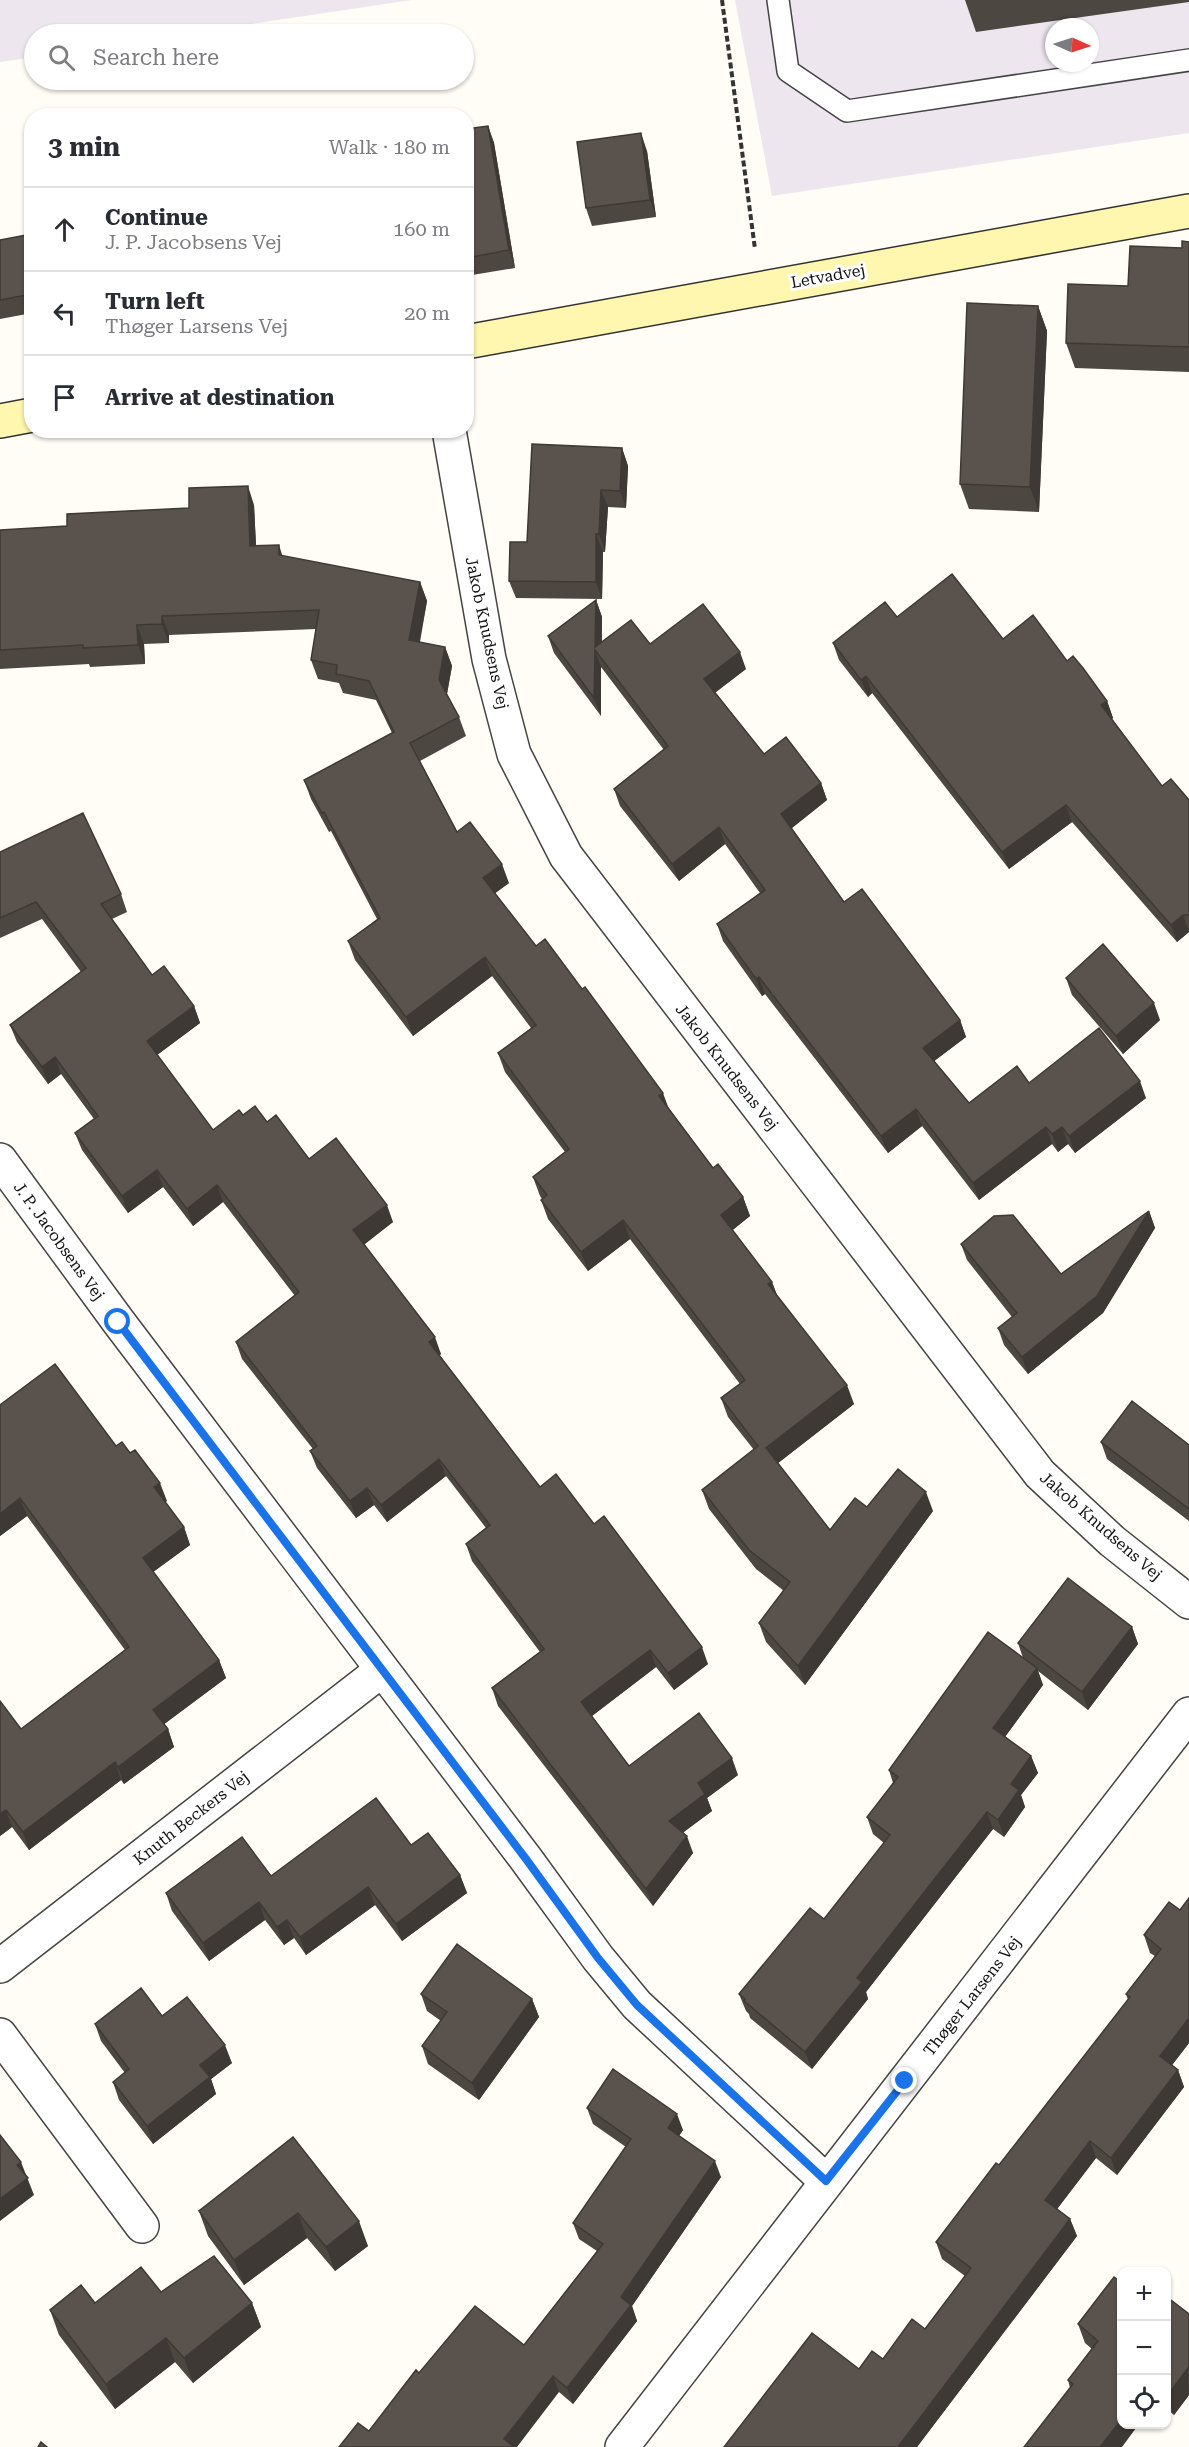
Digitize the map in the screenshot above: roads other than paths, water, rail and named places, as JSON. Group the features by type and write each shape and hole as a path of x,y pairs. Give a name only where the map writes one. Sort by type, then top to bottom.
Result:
{"street":[{"name":"Letvadvej","path":"474,341 1189,211"},
{"path":"0,421 24,416"},
{"name":"Jakob Knudsens Vej","path":"449,438 489,659 514,753 566,856 1040,1474 1112,1541 1189,1602"},
{"name":"J. P. Jacobsens Vej","path":"0,1160 118,1322 526,1859 598,1958 637,2005 826,2181"},
{"name":"Knuth Beckers Vej","path":"0,1966 382,1670"},
{"name":"Thøger Larsens Vej","path":"622,2447 1189,1714"},
{"path":"0,2035 142,2226"}],"lane":[{"path":"778,0 788,71 847,111 1189,60"}]}
